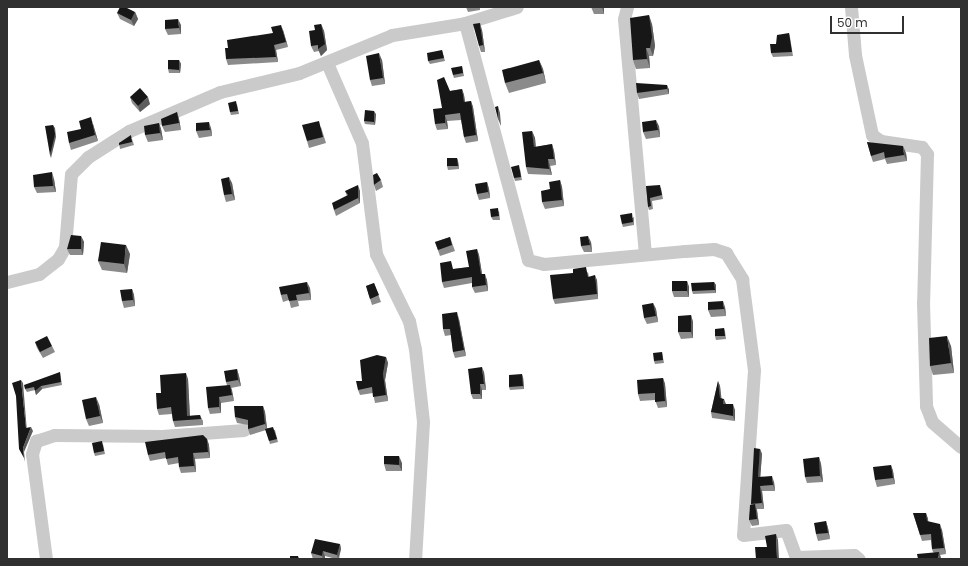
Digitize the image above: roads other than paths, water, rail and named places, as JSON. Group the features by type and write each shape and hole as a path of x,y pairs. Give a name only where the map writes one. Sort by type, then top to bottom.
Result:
{"street":[{"path":"7,282 39,274 58,259 65,247 71,174 88,157 129,131 180,107 220,92 327,63 392,35 464,23 517,7"},
{"path":"627,7 624,19 645,253"},
{"path":"851,7 855,55 872,135 885,142 922,147 927,154 923,302 926,406 932,422 961,447"},
{"path":"464,23 528,260 544,264 645,253 714,249 726,253 742,279 754,370 743,535 786,530 796,556 854,555 859,559"},
{"path":"327,63 362,143 376,254 409,321 415,349 423,422 415,559"},
{"path":"46,559 32,454 36,441 54,435 162,436 244,430"}]}
